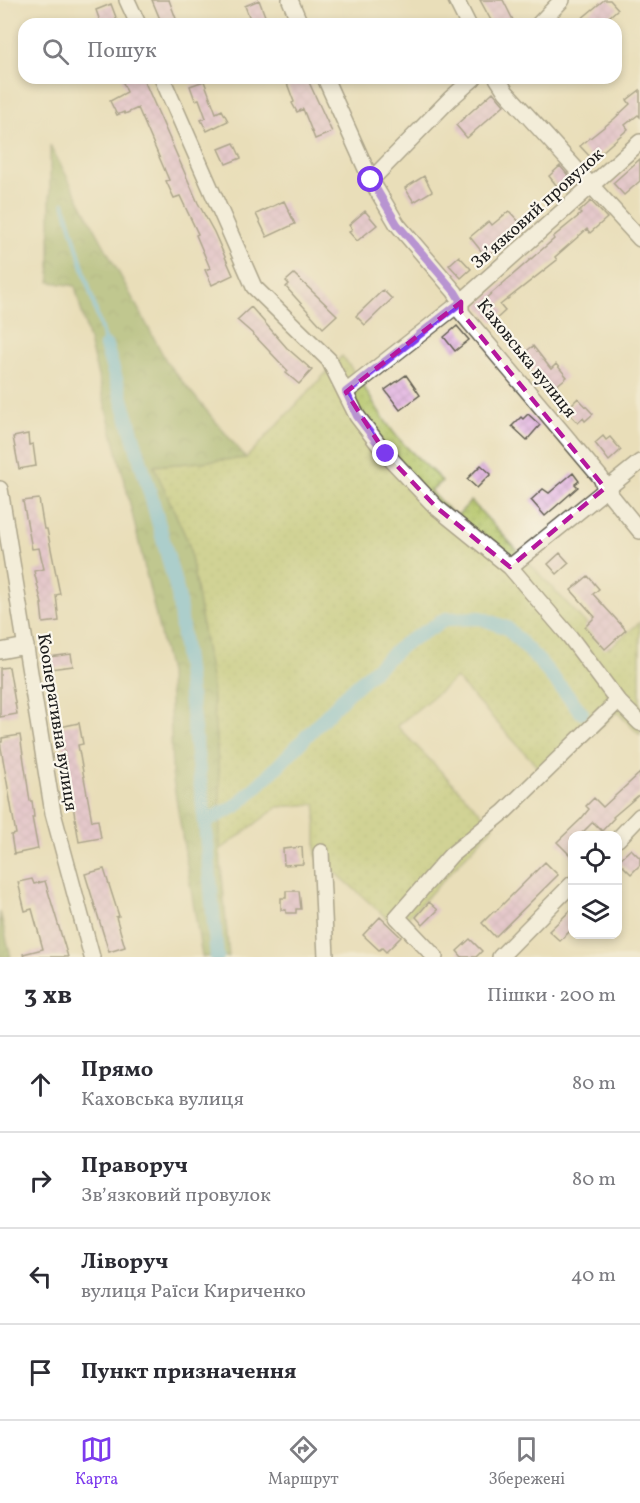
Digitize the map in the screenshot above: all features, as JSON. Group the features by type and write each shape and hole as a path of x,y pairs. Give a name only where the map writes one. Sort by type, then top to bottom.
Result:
{"street":[{"path":"127,0 135,18"},
{"path":"290,0 298,18"},
{"path":"456,0 465,18"},
{"path":"544,18 555,3"},
{"path":"165,84 254,287 328,360 357,416 386,454 436,507 510,567 570,637 618,701 640,723"},
{"name":"Каховська вулиця","path":"328,84 371,180 397,224 455,292 461,302 461,312 601,478 605,488 640,531"},
{"path":"371,180 467,84"},
{"path":"501,84 590,186 640,239"},
{"name":"Звʼязковий провулок","path":"346,392 461,302 640,142"},
{"path":"510,567 640,462"},
{"name":"Кооперативна вулиця","path":"0,492 53,813 92,957"},
{"path":"0,651 26,646"},
{"path":"435,957 396,917 451,855 504,812 618,701"},
{"path":"622,834 640,816"},
{"path":"321,852 326,957"},
{"path":"500,957 572,885"}],"highlighted area":[{"path":"461,302 461,312 605,488 510,567 436,507 386,454 346,392"}],"green space":[{"path":"50,145 168,364 246,458 154,466 189,544 211,678 220,788 220,850 229,957 202,957 172,774 169,673 125,483 75,286 50,282"},
{"path":"342,356 398,438 442,481 430,491 456,517 471,501 609,648 640,622 640,735 617,712 546,776 456,678 397,726 494,826 398,928 316,855 316,804 278,807 220,850 220,788 211,678 154,466 246,458"},
{"path":"0,912 11,957 0,957"}],"building":[{"path":"152,0 169,0 176,18 160,18"},
{"path":"259,0 266,18 250,18 245,6"},
{"path":"480,0 503,0 512,18 490,18"},
{"path":"604,0 610,0 618,9 608,18 582,18"},
{"path":"111,4 116,18 99,18 96,10"},
{"path":"124,84 146,84 198,203 233,275 212,285 205,270 210,268 196,235 198,234 180,196 174,198 166,181 169,180 138,108 117,115 110,101 127,92"},
{"path":"205,84 216,113 222,110 228,121 207,131 201,120 206,118 199,99 195,100 190,86"},
{"path":"287,84 310,84 332,132 315,139 303,109 297,112 292,103 294,102"},
{"path":"640,90 640,117 638,115 625,125 628,129 593,160 580,146 614,119 630,104 627,100"},
{"path":"493,92 504,105 467,138 456,125"},
{"path":"234,143 241,158 226,164 219,149"},
{"path":"640,159 640,181 624,195 613,183"},
{"path":"560,166 572,180 560,190 549,176"},
{"path":"424,176 432,191 414,202 405,188"},
{"path":"284,201 295,224 267,237 256,214"},
{"path":"591,201 607,218 590,233 587,229 555,257 557,260 500,305 505,311 493,322 478,305 554,239 553,237 581,214 579,212"},
{"path":"365,211 377,225 357,241 349,232 352,229 349,225"},
{"path":"509,211 523,226 486,257 470,237 489,221 492,225"},
{"path":"459,256 471,269 461,278 449,265"},
{"path":"294,274 337,315 323,328 286,287 289,284 286,281"},
{"path":"383,290 392,299 365,325 356,316"},
{"path":"251,307 287,348 312,370 299,384 237,320"},
{"path":"457,326 469,340 455,351 444,337"},
{"path":"533,346 551,369 556,364 567,377 550,391 520,356"},
{"path":"406,375 420,395 400,410 385,390"},
{"path":"578,398 593,414 585,421 583,418 578,423 566,410"},
{"path":"528,414 540,425 527,440 512,426"},
{"path":"28,434 29,445 33,444 36,466 19,469 13,437"},
{"path":"603,436 606,440 610,437 621,450 609,461 595,443"},
{"path":"481,465 491,474 477,488 467,479"},
{"path":"573,473 579,481 575,484 578,487 545,516 531,500 543,489 549,493"},
{"path":"39,499 60,594 56,595 59,621 43,623 42,604 34,571 44,569 39,548 32,549 23,501"},
{"path":"560,553 569,563 557,574 548,564"},
{"path":"588,576 599,589 593,594 626,630 605,649 585,627 595,617 571,590"},
{"path":"71,654 73,666 50,669 49,657"},
{"path":"9,667 17,714 0,717 0,668"},
{"path":"79,723 83,744 78,745 92,821 98,820 101,838 79,842 60,727"},
{"path":"20,735 38,849 14,854 11,835 16,834 0,742 2,738"},
{"path":"640,773 640,794 613,817 602,831 593,822 584,831 568,831 589,809 586,806 594,798 603,807"},
{"path":"568,831 568,853 557,842"},
{"path":"302,847 303,864 284,865 283,849"},
{"path":"631,849 640,858 640,865 631,874 622,865 622,857"},
{"path":"545,862 558,875 495,937 482,923"},
{"path":"104,869 119,916 116,917 125,947 109,952 85,874"},
{"path":"32,879 34,884 45,881 68,957 24,957 23,954 43,949 32,909 25,911 18,882"},
{"path":"286,891 299,891 301,909 296,909 296,913 286,913 286,910 281,910 281,898 286,898"},
{"path":"429,902 438,910 423,925 416,917"},
{"path":"568,913 568,933 560,941 549,931"},
{"path":"380,917 401,937 386,952 382,948 379,950 363,935"},
{"path":"470,939 482,951 476,957 462,957 457,951"}],"waterway":[{"path":"64,203 106,346"},
{"path":"106,346 178,594 205,822 217,957"},
{"path":"205,822 236,806 348,693 404,644 446,619 481,618 507,628 539,661 582,713"}],"route":[{"path":"371,180 397,224 461,302 346,392 357,416 386,454"}]}
